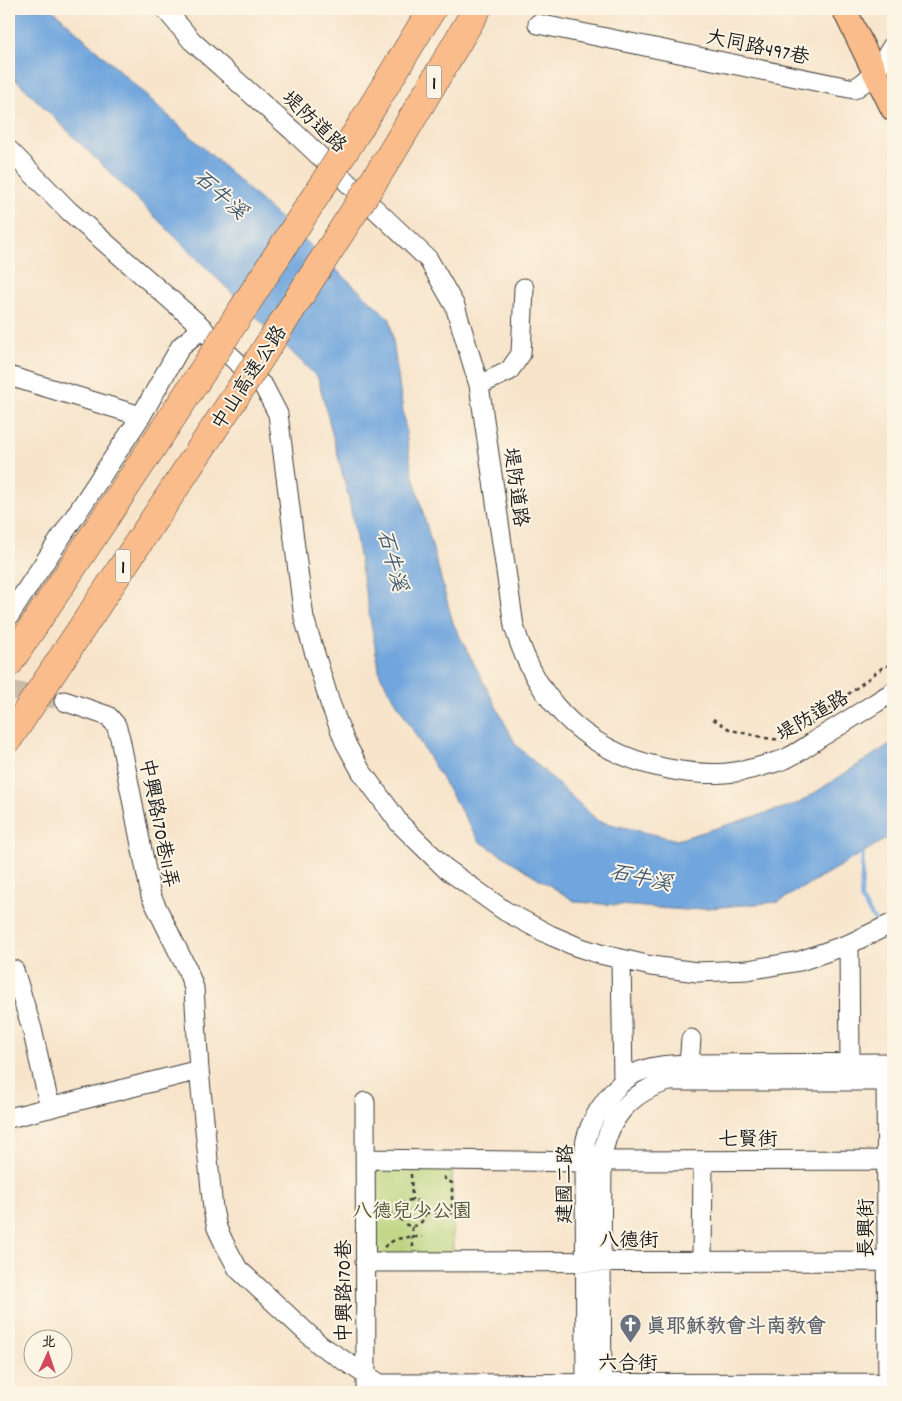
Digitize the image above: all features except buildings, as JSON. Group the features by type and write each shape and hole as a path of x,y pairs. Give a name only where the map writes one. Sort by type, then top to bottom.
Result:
{"highway":[{"name":"中山高速公路","path":"9,663 206,366 360,127 432,9"},
{"name":"中山高速公路","path":"9,738 237,394 391,154 477,9"}],"main road":[{"path":"844,9 893,109"}],"street":[{"name":"堤防道路","path":"165,9 192,41 294,132 428,259 455,306 479,384 514,626 519,643 544,692 555,706 582,732 612,751 663,769 694,773 730,773 749,770 787,758 893,692"},
{"name":"大同路497巷","path":"538,24 854,89 876,72 893,45"},
{"path":"9,150 69,211 203,328 207,334 264,387 278,414 304,618 345,742 361,771 400,824 445,868 505,911 550,935 578,947 651,966 697,972 757,969 800,961 850,944 893,923"},
{"path":"479,384 509,371 521,354 524,288"},
{"path":"9,616 141,416 181,346 203,328"},
{"path":"9,376 141,416"},
{"name":"中興路170巷11弄","path":"64,701 108,716 116,725 151,896 187,969 194,988 199,1070 213,1209 217,1228 238,1269 320,1345 366,1384"},
{"path":"850,944 850,1064"},
{"path":"621,959 623,1081"},
{"path":"14,970 32,1029 50,1108"},
{"path":"689,1064 691,1039"},
{"name":"建國二路","path":"594,1388 593,1161 586,1137 604,1102 623,1081 648,1068 689,1064 850,1064 890,1072"},
{"path":"9,1118 199,1070"},
{"name":"建國二路","path":"593,1161 603,1153 609,1133 626,1105 646,1090 669,1081 890,1072"},
{"name":"長興街","path":"890,1072 890,1386"},
{"name":"中興路170巷","path":"365,1102 366,1384"},
{"name":"七賢街","path":"366,1159 593,1161 890,1160"},
{"path":"702,1161 702,1262"},
{"name":"八德街","path":"365,1262 890,1261"},
{"name":"六合街","path":"366,1384 594,1388 821,1388 890,1386"}],"path":[{"path":"808,725 882,668 893,663"},
{"path":"713,719 731,730 780,740 801,731"},
{"path":"411,1160 412,1200"},
{"path":"425,1213 452,1213 452,1183 445,1179 441,1170"},
{"path":"412,1200 422,1204 425,1213 423,1220 416,1225 408,1226 402,1221 399,1214 400,1206 404,1202 412,1200"},
{"path":"412,1227 413,1262"},
{"path":"379,1249 400,1238 422,1237"}],"green space":[{"name":"八德兒少公園","path":"452,1164 453,1255 371,1256 372,1165"}],"water":[{"name":"石牛溪","path":"9,9 52,9 390,319 411,468 453,623 516,745 598,821 677,840 799,803 893,742 893,835 778,902 686,910 576,902 479,841 380,675 349,499 318,378 9,73"}],"waterway":[{"path":"863,848 861,899 877,924"},
{"path":"884,934 893,949"}],"tunnel":[{"path":"9,690 64,701"}],"place":[{"name":"真耶穌教會斗南教會","path":"630,1344"}]}
